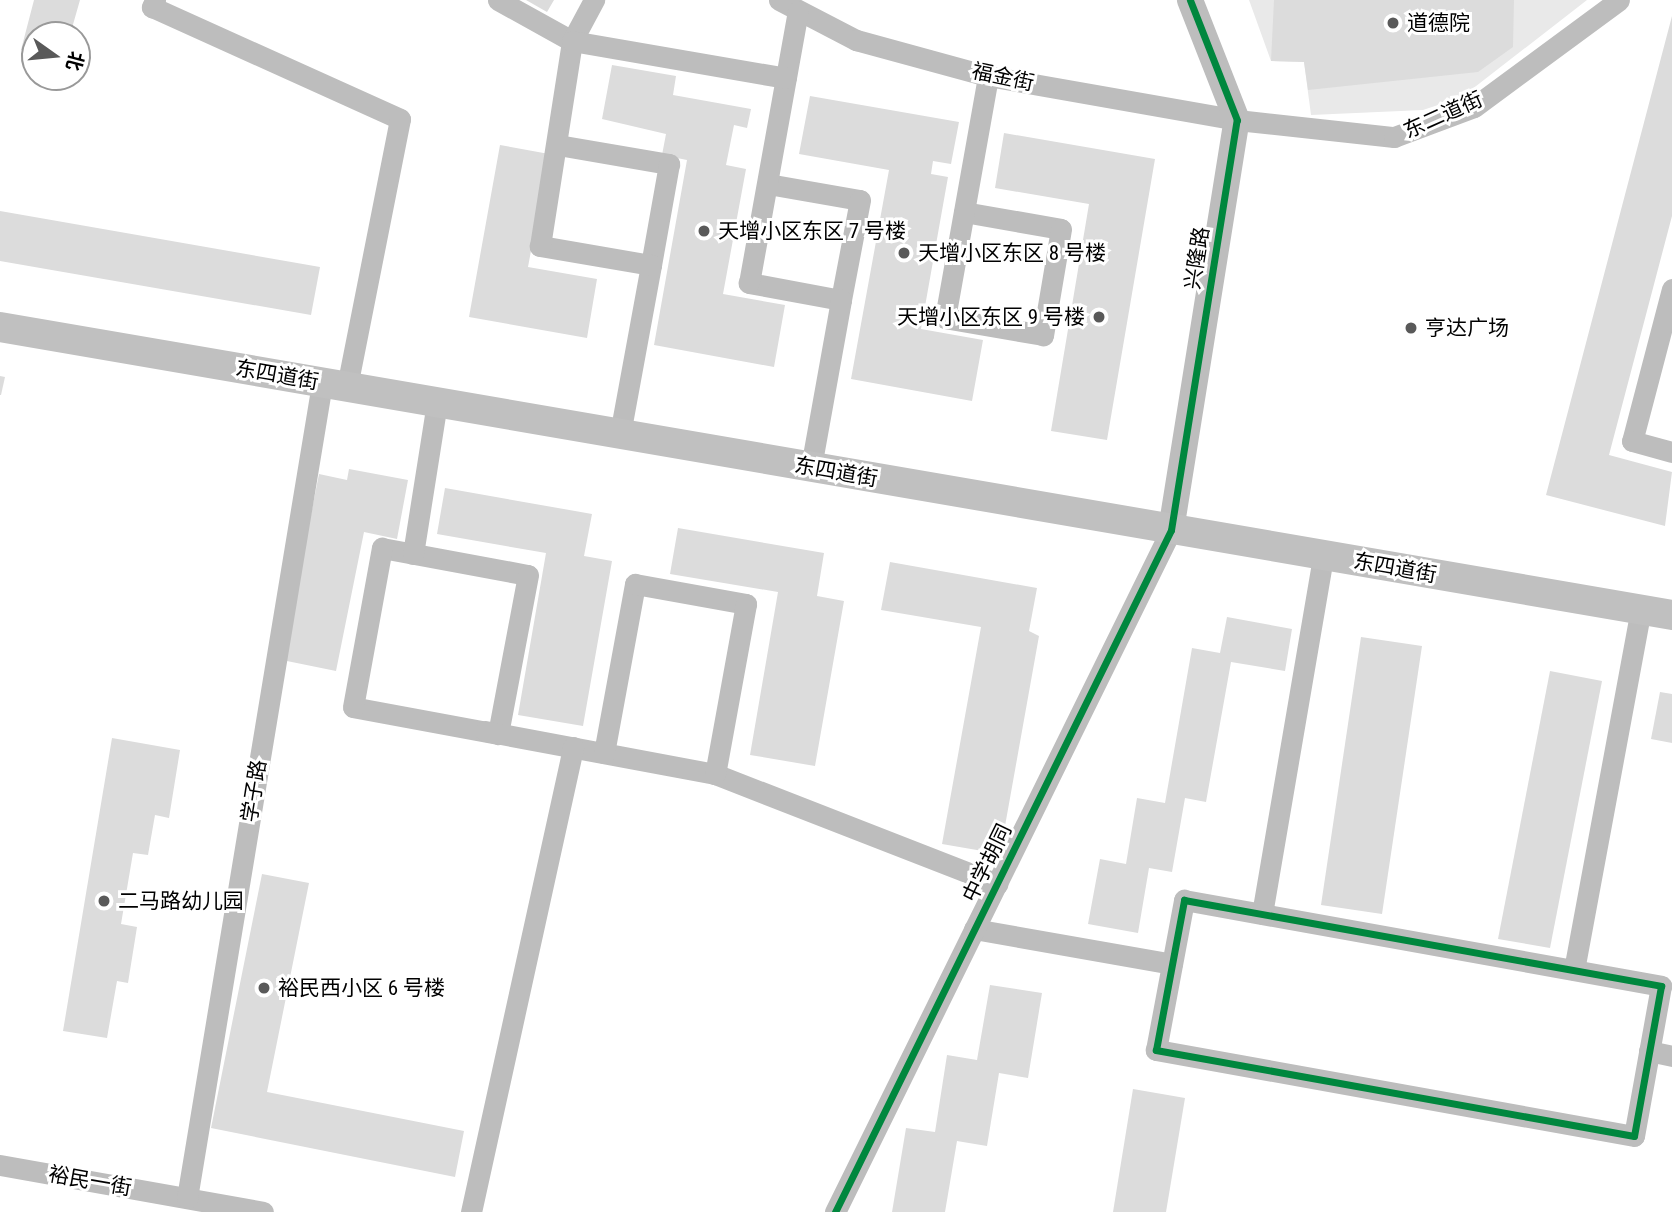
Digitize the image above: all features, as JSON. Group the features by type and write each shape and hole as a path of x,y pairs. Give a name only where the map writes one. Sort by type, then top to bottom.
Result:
{"main road":[{"name":"东四道街","path":"0,327 1672,615"}],"street":[{"name":"学子路","path":"155,0 152,7 400,119 334,385 187,1198"},
{"path":"498,0 572,41 786,78"},
{"path":"594,0 572,41 558,145 540,246 651,265"},
{"name":"福金街","path":"779,0 856,40 988,76 1237,120"},
{"path":"1190,0 1237,120"},
{"name":"东二道街","path":"1237,120 1394,137 1474,107 1619,0"},
{"path":"798,10 749,283 841,300"},
{"path":"964,212 1061,229 1043,335 946,318 964,212 988,76"},
{"name":"兴隆路","path":"1171,530 1237,120"},
{"path":"558,145 669,164 620,434"},
{"path":"768,184 860,200 811,467"},
{"path":"1672,289 1632,441 1672,452"},
{"path":"413,554 437,402"},
{"name":"中学胡同","path":"835,1212 1171,530"},
{"path":"484,731 498,734 528,575 382,548 353,707 484,731 573,747 715,774 997,884"},
{"path":"1262,914 1323,556"},
{"path":"604,753 635,584 746,604 715,774"},
{"path":"1574,970 1641,610"},
{"path":"471,1212 573,747"},
{"path":"1184,900 1262,914 1661,986 1634,1136 1156,1049 1184,900"},
{"path":"974,929 1172,964"},
{"path":"1649,1051 1672,1056"},
{"name":"裕民一街","path":"0,1165 263,1212"}],"shaded area":[{"name":"道德院","path":"1249,0 1587,0 1462,97 1423,110 1311,115 1304,62 1271,61"}],"building":[{"path":"34,0 80,0 74,21 29,21"},
{"path":"526,0 554,0 547,12"},
{"name":"道德院","path":"1274,0 1514,0 1513,47 1478,72 1308,90 1304,62 1271,61"},
{"path":"1672,16 1672,216 1609,455 1672,472 1665,526 1546,495"},
{"name":"天增小区东区 7 号楼","path":"612,65 676,76 673,95 751,109 747,128 734,125 726,165 746,169 723,294 785,305 774,367 654,345 687,160 662,155 666,134 602,119"},
{"name":"天增小区东区 8 号楼","path":"810,96 959,122 951,164 933,161 931,174 948,177 921,329 983,340 972,401 851,379 889,170 799,154"},
{"name":"天增小区东区 9 号楼","path":"1004,133 1155,159 1107,440 1051,431 1089,204 995,188"},
{"path":"500,145 549,154 528,267 597,279 587,338 469,317"},
{"path":"0,211 320,267 311,315 0,261"},
{"path":"0,376 5,377 1,395 0,395"},
{"path":"349,469 408,480 397,539 364,532 336,671 282,660 319,474 347,480"},
{"path":"445,488 592,514 584,556 612,561 583,726 518,715 546,553 437,534"},
{"path":"678,528 824,553 817,596 844,601 815,766 750,755 778,592 670,574"},
{"path":"890,562 1037,588 1029,631 1039,636 1000,854 942,844 981,627 881,610"},
{"path":"1227,617 1292,629 1285,671 1231,662 1206,802 1185,798 1172,872 1149,868 1138,933 1088,924 1100,859 1126,864 1137,798 1165,803 1192,648 1220,653"},
{"path":"1361,637 1422,646 1382,914 1321,905"},
{"path":"1550,671 1602,681 1550,948 1498,939"},
{"path":"1660,692 1672,694 1672,743 1651,739"},
{"name":"二马路幼儿园","path":"112,738 180,750 169,818 155,815 148,855 133,853 121,924 137,927 128,983 117,981 107,1038 63,1031"},
{"name":"裕民西小区 6 号楼","path":"262,874 309,883 267,1092 464,1131 455,1177 211,1128"},
{"path":"990,985 1042,993 1028,1078 999,1073 987,1146 957,1141 945,1212 892,1212 906,1128 935,1132 947,1055 977,1060"},
{"path":"1133,1089 1185,1098 1166,1212 1113,1212"}],"cycle path":[{"path":"835,1212 1171,530 1237,120 1190,0"},
{"path":"1184,900 1661,986 1634,1136 1156,1050 1184,900"}],"place":[{"name":"道德院","path":"1393,23"},
{"name":"天增小区东区 7 号楼","path":"704,231"},
{"name":"天增小区东区 8 号楼","path":"904,253"},
{"name":"天增小区东区 9 号楼","path":"1099,317"},
{"name":"亨达广场","path":"1411,328"},
{"name":"二马路幼儿园","path":"104,901"},
{"name":"裕民西小区 6 号楼","path":"264,988"}]}
